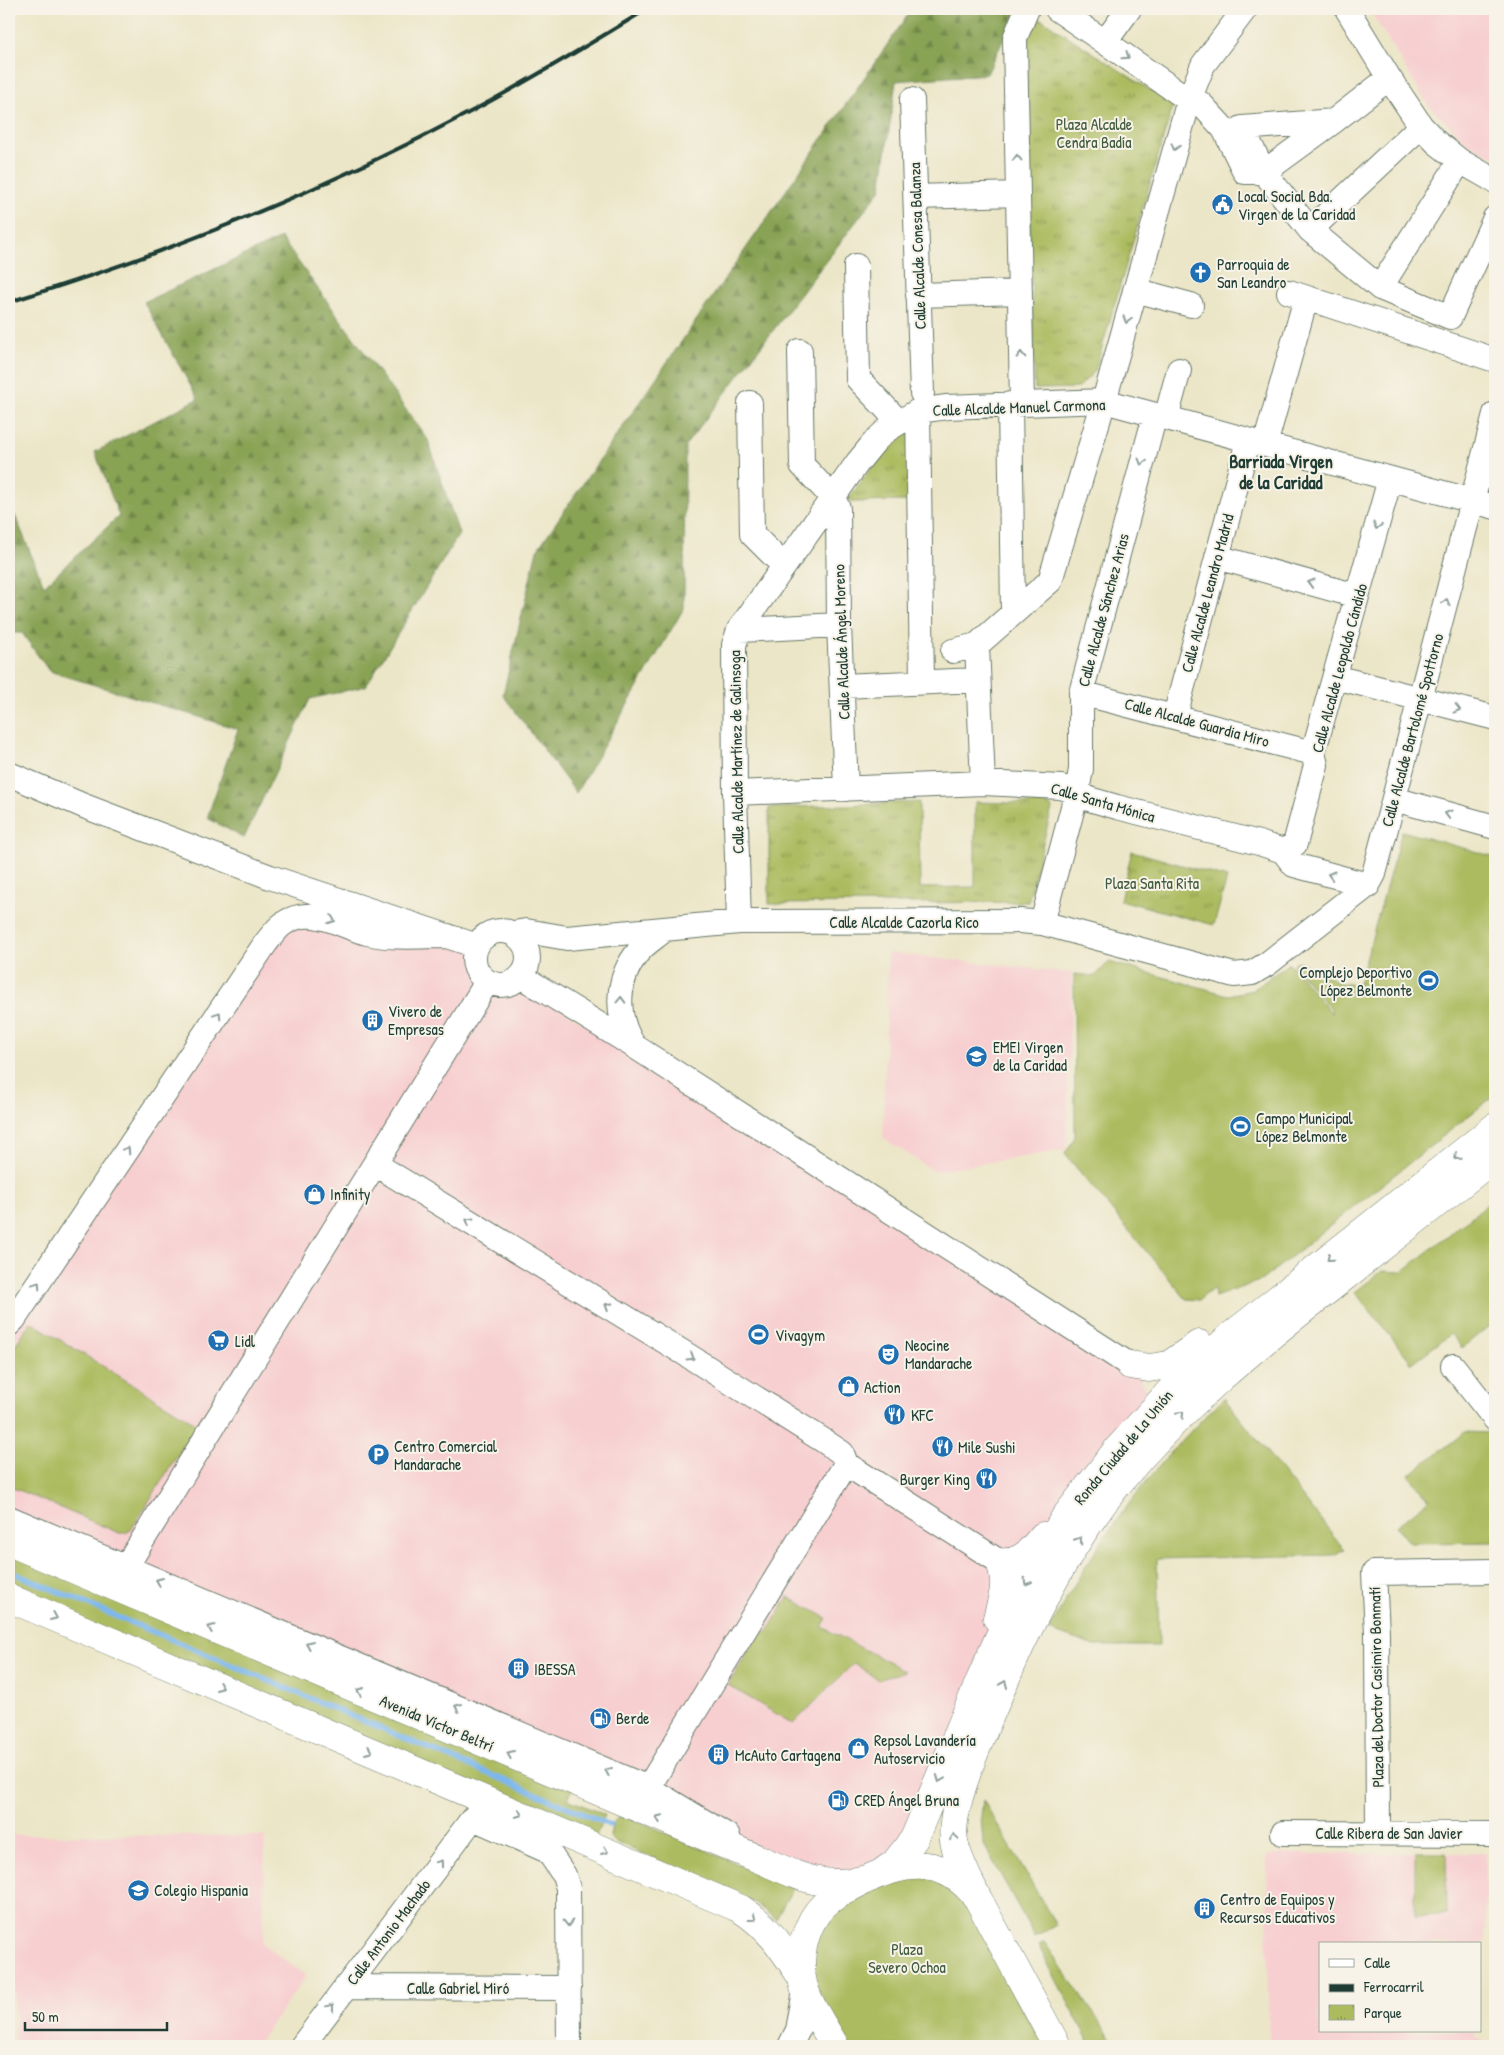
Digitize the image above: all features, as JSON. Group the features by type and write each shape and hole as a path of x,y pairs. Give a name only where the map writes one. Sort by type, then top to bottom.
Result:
{"main road":[{"name":"Ronda Ciudad de La Unión","path":"877,1875 895,1863 914,1839 1000,1633 1065,1517 1091,1482 1141,1422 1194,1368 1271,1304 1495,1127"},
{"name":"Ronda Ciudad de La Unión","path":"978,1898 957,1851 954,1839 953,1822 957,1803 980,1740 1027,1633 1068,1558 1099,1510 1116,1486 1158,1438 1232,1366 1495,1157"},
{"path":"1130,1365 1149,1368 1169,1365 1194,1347 1271,1304"},
{"path":"1130,1365 1146,1390 1147,1403 1141,1422"},
{"path":"981,1678 1005,1587 1005,1576 1000,1562 1012,1563 1024,1556 1091,1482"},
{"name":"Avenida Víctor Beltrí","path":"9,1542 787,1872 810,1880 832,1884 850,1883 877,1875"},
{"path":"9,1598 741,1909 764,1926 774,1937 803,1984 835,2046"},
{"path":"803,1984 803,1949 814,1919 824,1905 835,1896 877,1875 915,1866 936,1868 960,1878 978,1898 1058,2046"}],"street":[{"path":"1013,611 1016,404 1020,292 1015,38 1027,9"},
{"path":"1057,9 1195,102 1224,129 1245,172 1264,172 1389,78"},
{"path":"1105,42 1129,9"},
{"path":"953,651 977,644 1050,581 1135,290 1195,102 1203,65 1245,9"},
{"path":"1347,9 1389,78 1422,126 1436,142 1460,161 1495,181"},
{"name":"Calle Alcalde Conesa Balanza","path":"912,100 918,296 913,408 922,682"},
{"path":"1334,121 1242,128 1264,172 1310,230 1380,288 1450,317 1495,218"},
{"path":"1310,230 1422,126"},
{"path":"1380,288 1460,161"},
{"path":"916,197 1018,194"},
{"path":"856,266 858,379 913,408"},
{"path":"1135,290 1191,305"},
{"path":"918,296 1020,292"},
{"name":"Calle Alcalde Leandro Madrid","path":"1175,716 1217,557 1256,443 1298,295 1495,360"},
{"path":"800,351 802,465 833,498"},
{"name":"Calle Alcalde Sánchez Arias","path":"1042,923 1077,792 1081,768 1081,693 1160,417 1179,370"},
{"name":"Calle Alcalde Manuel Carmona","path":"913,408 1104,401 1495,507"},
{"path":"750,403 752,534 784,566"},
{"name":"Calle Alcalde Martínez de Galinsoga","path":"739,922 735,793 734,645 739,630 876,440 913,408"},
{"name":"Calle Alcalde Bartolomé Spottorno","path":"1368,885 1379,855 1472,501 1494,425"},
{"name":"Calle Alcalde Leopoldo Cándido","path":"1289,858 1295,844 1316,765 1313,753 1390,479"},
{"name":"Calle Alcalde Ángel Moreno","path":"833,498 838,508 839,625 846,789"},
{"path":"1217,557 1358,596"},
{"path":"739,630 839,625"},
{"path":"977,644 983,783"},
{"path":"1335,678 1495,718"},
{"path":"842,686 978,680"},
{"name":"Calle Alcalde Guardia Miro","path":"1081,693 1313,753"},
{"path":"9,774 84,806 234,864 477,946"},
{"name":"Calle Santa Mónica","path":"735,793 983,783 1062,787 1077,792 1089,799 1117,807 1259,843 1289,858 1368,885"},
{"path":"1394,799 1495,827"},
{"name":"Calle Alcalde Cazorla Rico","path":"567,938 739,922 1020,921 1042,923 1234,975 1252,973 1267,964 1368,885"},
{"path":"9,1324 25,1303 265,944 283,924 303,916 323,917 367,933 397,937 448,936"},
{"path":"634,1046 622,1022 620,1002 622,986 627,971 639,951 664,930"},
{"path":"525,969 527,949 523,941 514,934 496,931 487,935 477,946 474,962 477,971 487,982 502,986 508,985 525,969 567,938"},
{"path":"514,934 526,931 567,938"},
{"path":"525,969 634,1046 1130,1365"},
{"path":"126,1568 487,982"},
{"path":"375,1164 649,1331 835,1448 842,1453 846,1464 1000,1562"},
{"path":"1453,1366 1495,1419"},
{"path":"648,1788 846,1464"},
{"path":"9,1518 648,1788 787,1872"},
{"name":"Plaza del Doctor Casimiro Bonmatí","path":"1378,1832 1377,1633 1374,1573 1495,1571"},
{"name":"Calle Antonio Machado","path":"302,2046 474,1818 548,1851 564,1875 568,1888 569,1988"},
{"name":"Calle Ribera de San Javier","path":"1283,1833 1495,1834"},
{"path":"790,2046 798,2030 803,1984"},
{"name":"Calle Gabriel Miró","path":"346,1987 569,1988"},
{"path":"569,1988 570,2046"}],"shaded area":[{"path":"1369,9 1495,9 1495,158 1467,143 1428,105"},
{"name":"Centro Comercial Mandarache","path":"283,924 475,946 474,962 477,971 493,984 502,986 517,981 1141,1379 1147,1396 1006,1581 914,1839 844,1884 9,1518 9,1324"},
{"name":"EMEI Virgen de la Caridad","path":"888,953 1072,973 1066,1150 934,1171 883,1138"},
{"name":"Colegio Hispania","path":"13,1835 265,1836 263,1944 306,1976 256,2046 15,2046"},
{"path":"1486,1853 1485,1940 1482,1942 1319,1942 1319,2032 1475,2032 1475,2037 1487,2043 1486,2046 1268,2046 1267,1854"}],"green space":[{"path":"912,9 1018,9 987,74 896,81 881,189 685,446 684,608 576,793 503,695 537,550"},
{"name":"Plaza Alcalde Cendra Badía","path":"1035,15 1173,105 1095,371 1078,388 1035,389 1024,51"},
{"path":"281,238 428,440 459,534 366,686 310,699 244,838 207,818 238,729 49,671 22,633 9,633 9,521 15,515 44,586 119,516 95,452 198,399 144,302"},
{"path":"910,430 910,501 853,502 848,499 889,445"},
{"path":"919,802 920,888 975,887 975,802 1046,804 1052,808 1028,902 769,904 769,808"},
{"name":"Campo Municipal López Belmonte","path":"1402,831 1495,857 1495,1095 1262,1280 1215,1297 1214,1288 1199,1300 1186,1299 1065,1154 1075,1137 1074,974 1095,976 1109,962 1228,995 1253,990 1289,963 1332,1014 1331,1009 1293,964 1299,961 1342,984 1359,984"},
{"name":"Plaza Santa Rita","path":"1132,851 1227,878 1214,925 1120,900"},
{"path":"1495,1198 1495,1321 1462,1348 1451,1334 1412,1363 1355,1292 1382,1271 1402,1272"},
{"path":"31,1322 197,1424 131,1530 125,1533 119,1533 9,1486 9,1354"},
{"path":"1224,1398 1344,1549 1334,1555 1157,1559 1159,1646 1094,1646 1049,1630 1086,1566 1127,1506 1172,1451"},
{"path":"1465,1432 1488,1433 1495,1442 1495,1542 1410,1543 1396,1526 1429,1500 1409,1475"},
{"path":"9,1542 575,1782 568,1799 605,1815 592,1845 9,1599"},
{"path":"788,1597 827,1618 822,1627 905,1671 878,1680 854,1663 793,1724 728,1685 761,1630 767,1632"},
{"path":"983,1800 1056,1925 1035,1937 983,1843 981,1816"},
{"path":"627,1816 793,1888 776,1919 755,1903 616,1842 610,1837 614,1822 619,1818"},
{"path":"1415,1853 1446,1853 1447,1915 1415,1916"},
{"name":"Plaza Severo Ochoa","path":"948,1872 1057,2046 835,2046 801,1964 845,1890"},
{"path":"1044,1942 1116,2046 1091,2046 1038,1945"}],"waterway":[{"path":"9,1571 610,1825"}],"railway":[{"path":"9,302 187,241 304,193 474,110 561,61 647,9"}],"place":[{"name":"Local Social Bda. Virgen de la Caridad","path":"1222,205"},
{"name":"Parroquia de San Leandro","path":"1201,273"},
{"name":"Complejo Deportivo López Belmonte","path":"1428,981"},
{"name":"Vivero de Empresas","path":"372,1020"},
{"name":"EMEI Virgen de la Caridad","path":"977,1056"},
{"name":"Campo Municipal López Belmonte","path":"1240,1127"},
{"name":"Infinity","path":"314,1194"},
{"name":"Vivagym","path":"759,1335"},
{"name":"Lidl","path":"219,1341"},
{"name":"Neocine Mandarache","path":"889,1354"},
{"name":"Action","path":"848,1387"},
{"name":"KFC","path":"895,1415"},
{"name":"Mile Sushi","path":"942,1447"},
{"name":"Centro Comercial Mandarache","path":"378,1455"},
{"name":"Burger King","path":"986,1479"},
{"name":"IBESSA","path":"518,1669"},
{"name":"Berde","path":"600,1718"},
{"name":"Repsol Lavandería Autoservicio","path":"858,1749"},
{"name":"McAuto Cartagena","path":"719,1755"},
{"name":"CRED Ángel Bruna","path":"838,1800"},
{"name":"Colegio Hispania","path":"138,1890"},
{"name":"Centro de Equipos y Recursos Educativos","path":"1204,1908"}],"district":[{"name":"Barriada Virgen de la Caridad","path":"1281,471"}]}
